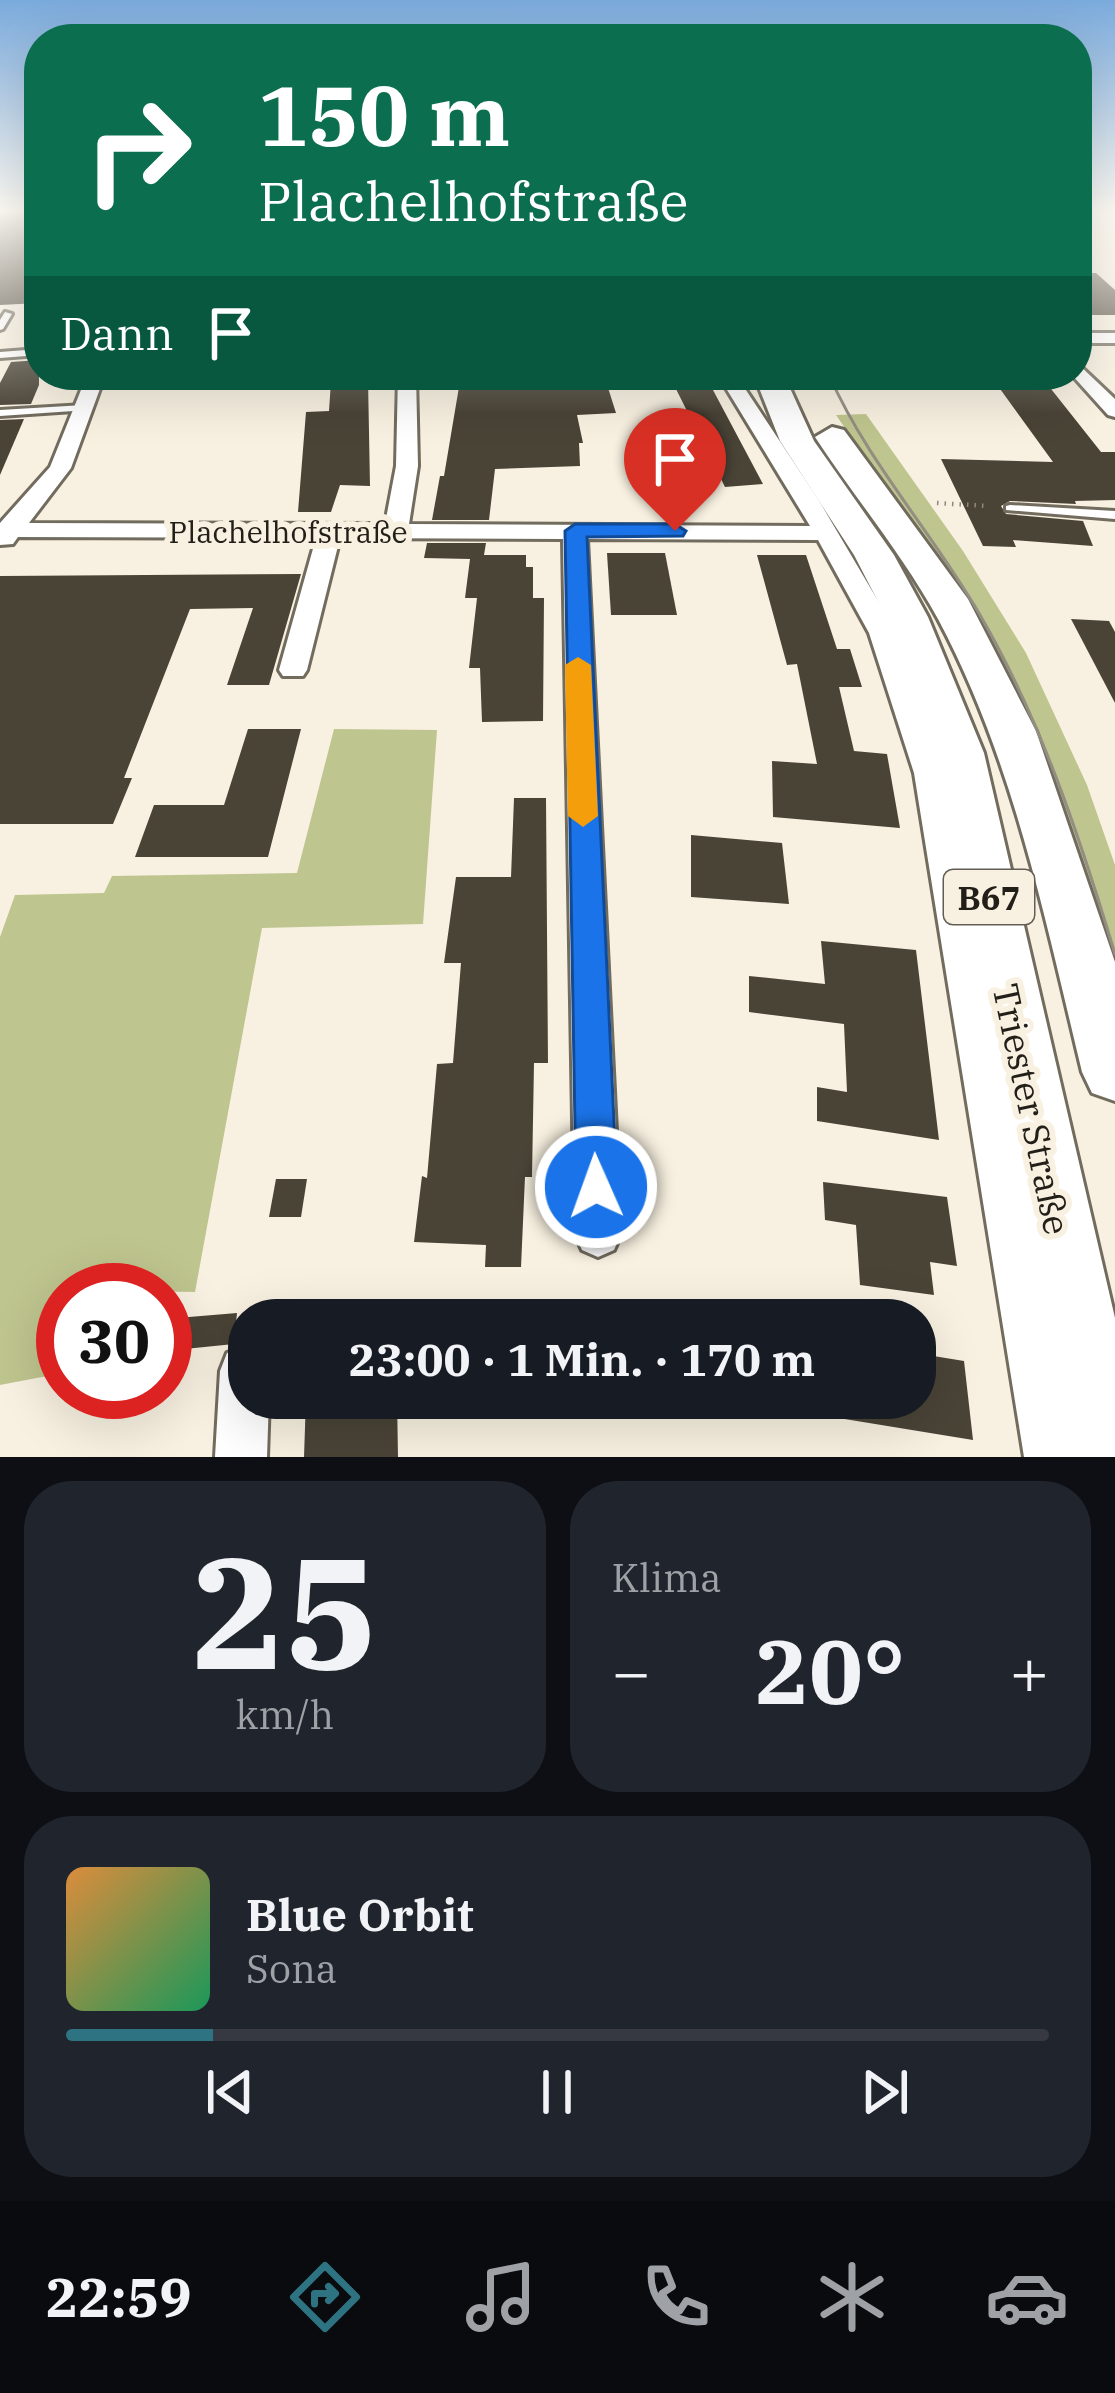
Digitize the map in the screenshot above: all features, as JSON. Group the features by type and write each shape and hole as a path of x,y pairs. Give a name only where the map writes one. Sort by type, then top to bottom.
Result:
{"main road":[{"name":"Triester Straße","path":"776,390 796,441 874,555 907,617 958,753 1070,1292 1110,1457"},
{"name":"B67","path":"808,390 811,405 928,565 1008,720 1038,802 1115,1072"}],"street":[{"path":"1092,386 1115,411"},
{"path":"4,534 60,468 91,390"},
{"path":"396,532 407,466 406,390"},
{"name":"Triester Straße","path":"736,390 883,633 930,773 1050,1457"},
{"path":"575,531 598,1234"},
{"path":"293,670 330,532"},
{"name":"Plachelhofstraße","path":"4,534 824,533"},
{"path":"241,1457 243,1419"}],"lane":[{"path":"0,328 8,314"},
{"path":"0,412 84,408"},
{"path":"1010,508 1115,515"}],"path":[{"path":"937,503 1010,508"}],"green space":[{"path":"866,414 963,551 1026,653 1087,785 1115,865 1115,1011 925,544 836,415"},
{"path":"334,729 437,730 423,924 262,928 195,1292 192,1263 36,1263 36,1378 0,1385 0,937 15,895 104,893 112,876 297,873"}],"building":[{"path":"0,278 24,278 24,304 0,305"},
{"path":"1092,278 1102,278 1115,290 1115,315 1092,315"},
{"path":"24,361 24,390 37,390 31,404 0,405 0,383 11,362"},
{"path":"330,390 368,390 370,486 340,485 331,512 298,512 306,412 329,411"},
{"path":"458,390 609,390 616,413 577,415 583,443 579,443 580,466 495,469 489,520 432,520 440,476 444,476"},
{"path":"676,390 713,390 763,484 725,487"},
{"path":"1001,390 1052,390 1101,452 1115,452 1115,500 1076,504 1010,501 1001,506 1006,514 1083,521 1093,546 1013,540 1016,547 983,546 941,459 1053,462"},
{"path":"24,419 0,475 0,420"},
{"path":"427,543 486,543 484,555 526,555 526,567 533,567 533,598 544,598 543,721 482,722 480,668 469,668 477,598 465,598 470,559 424,558"},
{"path":"607,553 665,553 677,615 611,615"},
{"path":"757,555 806,555 837,649 850,649 862,687 839,687 854,751 887,754 900,828 773,817 772,761 817,764 797,664 787,665"},
{"path":"301,574 269,685 227,685 253,608 190,609 124,778 132,778 113,824 0,824 0,576"},
{"path":"1071,619 1109,621 1115,632 1115,703"},
{"path":"248,729 301,729 268,857 135,857 154,805 224,805"},
{"path":"514,798 546,798 548,1063 534,1063 532,1177 525,1177 521,1267 485,1267 486,1245 414,1242 422,1176 427,1178 437,1064 453,1063 461,963 444,963 456,877 511,877"},
{"path":"691,835 782,843 789,904 691,897"},
{"path":"821,941 916,950 939,1140 817,1121 817,1087 847,1092 844,1024 749,1012 749,976 825,984"},
{"path":"276,1179 307,1179 301,1217 269,1217"},
{"path":"823,1182 947,1197 957,1266 930,1262 934,1295 860,1285 856,1225 825,1220"},
{"path":"228,1314 228,1345 192,1348 192,1317"},
{"path":"936,1356 964,1361 973,1440 845,1419 936,1419"},
{"path":"305,1419 397,1419 398,1457 304,1457"}],"tram line":[{"path":"836,390 862,438 961,584 1002,655 1057,780 1115,954"}],"slow traffic":[{"path":"578,665 583,816"}],"route":[{"path":"596,1187 575,531 675,531"}]}
